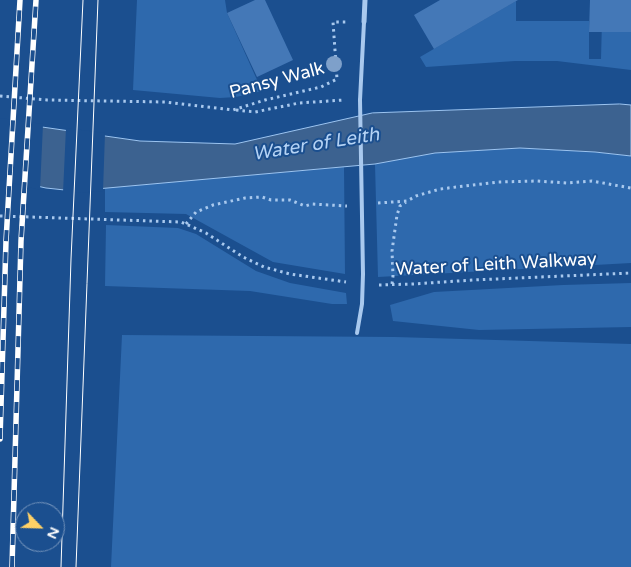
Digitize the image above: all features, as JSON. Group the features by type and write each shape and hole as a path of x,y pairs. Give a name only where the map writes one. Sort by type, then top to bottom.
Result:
{"street":[{"path":"364,22 365,0"}],"lane":[{"path":"358,333 363,285 360,100 364,22"}],"path":[{"name":"Pansy Walk","path":"0,96 47,100 165,102 233,110 265,100 322,87 337,79 333,22 364,22"},
{"path":"233,110 256,112 299,104 360,100"},
{"path":"392,284 392,251 400,206 416,196 440,189 498,182 536,181 567,183 592,181 631,188"},
{"path":"186,224 196,212 213,205 245,198 262,197 271,200 290,200 305,206 312,204 352,206"},
{"path":"376,203 407,201"},
{"name":"Water of Leith Walkway","path":"0,216 180,222 206,233 243,257 264,267 290,274 363,285 631,273"}],"shaded area":[{"path":"137,0 225,0 227,13 262,91 236,97 220,98 133,90"},
{"path":"516,1 516,21 589,21 589,59 601,59 602,20 622,20 622,32 631,32 631,70 557,61 515,61 426,67 420,57"},
{"path":"520,148 631,156 631,263 378,277 375,164 435,153"},
{"path":"344,167 345,274 273,262 186,214 105,212 105,188"},
{"path":"106,225 178,228 196,234 256,271 290,283 346,293 347,304 332,304 250,291 105,286"},
{"path":"631,283 631,327 479,330 393,321 390,305 434,292"},
{"path":"122,335 395,337 631,344 631,567 111,567"}],"water":[{"name":"Water of Leith","path":"631,105 631,156 520,148 435,153 375,164 74,191 46,188 0,178 0,121 140,141 235,144 372,113"}],"pier":[{"path":"0,118 43,124 40,190 0,180"},
{"path":"66,128 105,133 103,191 63,193"}],"building":[{"path":"255,0 265,0 293,60 257,77 227,13"},
{"path":"440,0 518,0 434,49 414,15"},
{"path":"590,0 631,0 631,32 589,32"}],"tram line":[{"path":"61,567 71,259 83,0"},
{"path":"76,567 98,0"}],"railway":[{"path":"0,439 6,241 20,0"},
{"path":"12,567 21,241 36,0"}]}
